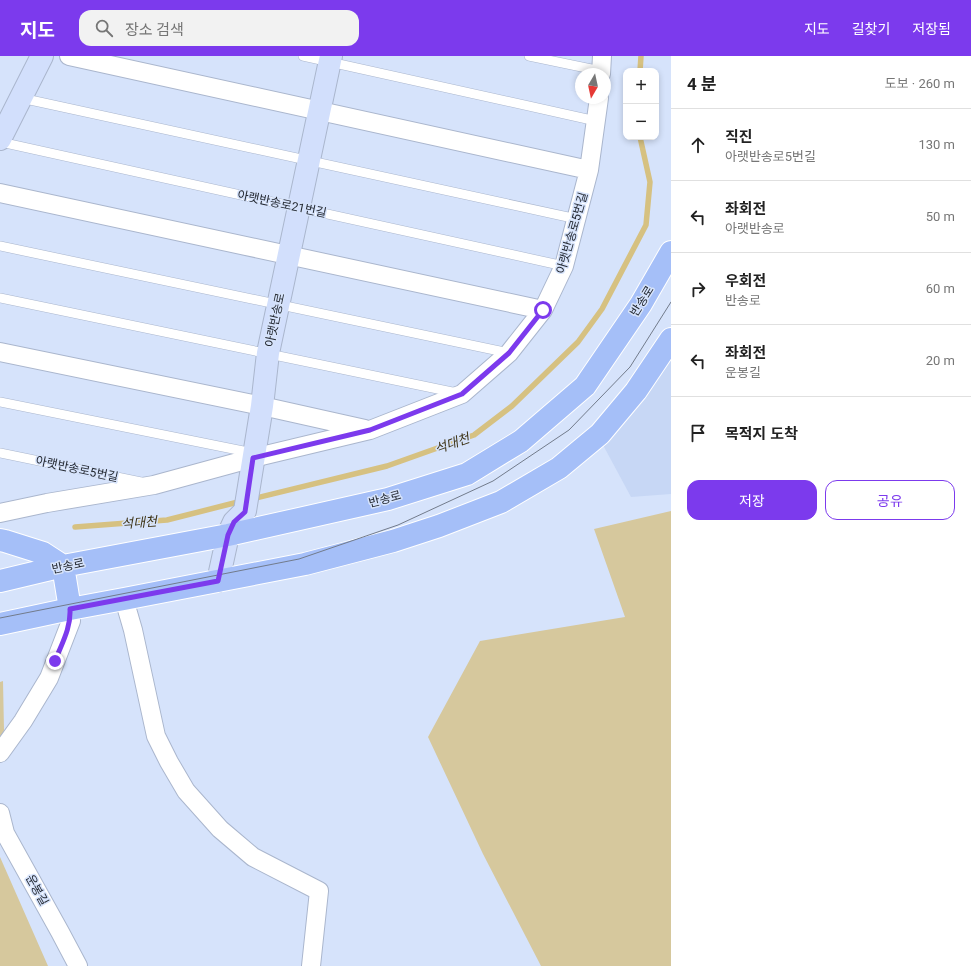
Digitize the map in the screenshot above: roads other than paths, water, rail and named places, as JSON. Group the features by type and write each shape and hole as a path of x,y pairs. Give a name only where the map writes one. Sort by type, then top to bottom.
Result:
{"main road":[{"path":"0,139 42,56"},
{"name":"아랫반송로","path":"218,581 228,535 234,522 245,512 262,406 268,353 331,59"},
{"name":"반송로","path":"0,581 63,566 228,535 388,499 466,474 520,441 585,386 641,304 671,252"},
{"path":"0,624 70,609 305,564 393,541 439,526 501,502 559,468 600,434 636,391 671,339"},
{"path":"0,540 43,553 63,566 70,609"}],"street":[{"path":"69,56 588,170"},
{"name":"아랫반송로5번길","path":"0,512 154,485 253,458 370,430 462,394 509,353 543,310 564,266 577,219 588,170 598,104"},
{"path":"0,193 289,254 543,310"},
{"path":"0,352 262,406 370,430"},
{"path":"124,599 133,630 156,736 186,791 220,829 253,857 319,892 311,966"},
{"path":"0,753 23,721 49,678 71,621 70,609"},
{"name":"운봉길","path":"0,813 5,833 78,966"}],"lane":[{"path":"303,56 331,59 596,121"},
{"path":"529,56 601,67"},
{"path":"21,98 577,219"},
{"name":"아랫반송로21번길","path":"0,142 564,266"},
{"path":"0,246 509,353"},
{"path":"0,298 462,394"},
{"path":"0,402 253,458"},
{"name":"아랫반송로5번길","path":"0,453 154,485"}],"waterway":[{"name":"석대천","path":"640,68 641,56"},
{"name":"석대천","path":"252,499 387,466 474,435 512,406 578,342 602,309 646,225 650,182 641,140"},
{"name":"석대천","path":"75,527 167,520 242,501"}],"tram line":[{"path":"0,618 299,559 398,525 493,481 569,430 630,367 671,302"}]}
